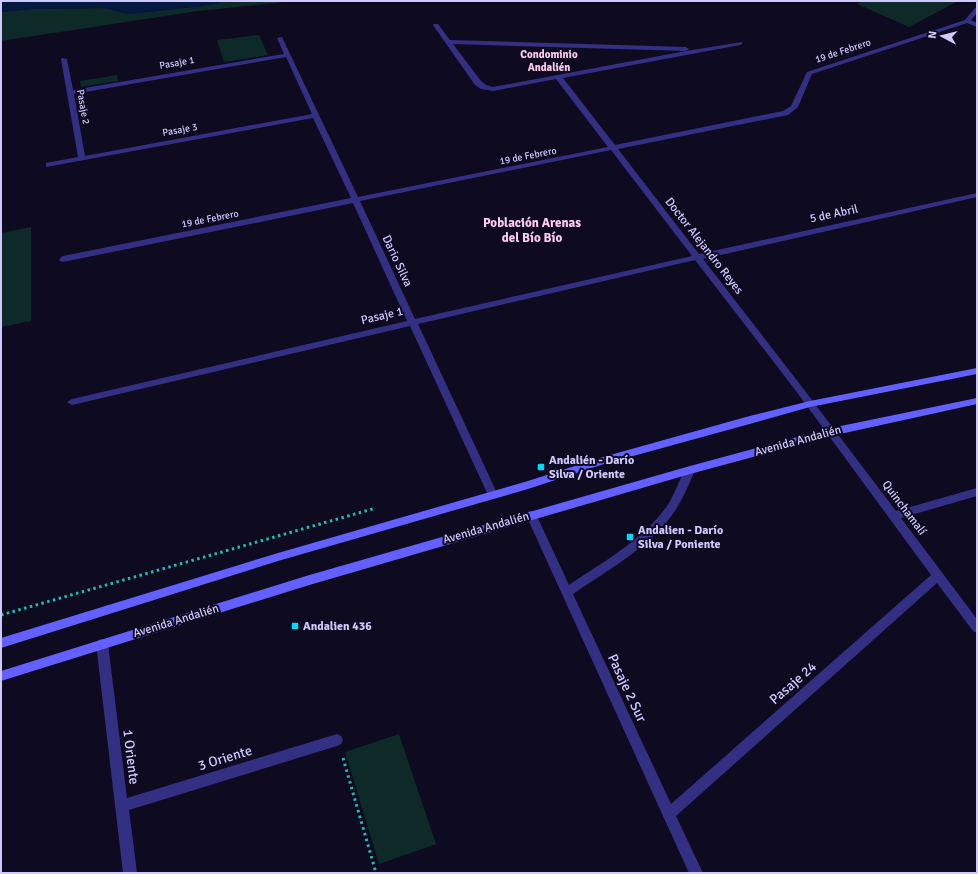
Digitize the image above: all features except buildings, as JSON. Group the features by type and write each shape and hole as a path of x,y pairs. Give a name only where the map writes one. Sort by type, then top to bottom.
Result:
{"main road":[{"path":"1,643 271,559 528,485 603,461 810,404 977,371"},
{"name":"Avenida Andalién","path":"1,676 306,581 690,470 831,432 977,401"}],"street":[{"path":"977,9 967,21 977,25"},
{"name":"19 de Febrero","path":"63,259 614,149 785,113 794,107 809,73 967,21"},
{"path":"436,25 478,83 488,89 559,78 740,43"},
{"name":"Dario Silva","path":"280,38 493,495"},
{"path":"448,42 706,50"},
{"name":"Pasaje 1","path":"70,93 288,55"},
{"name":"Pasaje 2","path":"64,59 82,158"},
{"name":"Doctor Alejandro Reyes","path":"559,78 810,404"},
{"name":"Pasaje 3","path":"49,165 316,115"},
{"name":"5 de Abril","path":"697,256 977,195"},
{"name":"Pasaje 1","path":"72,402 697,256"},
{"name":"Quinchamalí","path":"810,404 977,628"},
{"path":"566,592 633,546 656,525 680,497 690,470"},
{"path":"893,516 977,492"},
{"name":"Pasaje 2 Sur","path":"531,515 696,873"},
{"name":"Pasaje 24","path":"669,814 938,575"},
{"name":"1 Oriente","path":"102,644 130,873"},
{"name":"3 Oriente","path":"122,806 337,740"}],"path":[{"path":"337,740 376,873"}],"green space":[{"path":"221,1 294,1 198,11 1,41 1,12 31,9 105,8 130,14 201,6 218,3"},
{"path":"863,1 958,1 909,27 857,4"},
{"path":"259,35 268,55 224,62 217,40"},
{"path":"117,75 118,81 81,87 80,81"},
{"path":"31,227 31,321 1,327 1,233"},
{"path":"399,734 436,844 379,864 345,752"}],"water":[{"path":"1,1 221,1 218,3 201,6 130,14 105,8 31,9 1,12"}],"place":[{"name":"Andalién - Darío Silva / Oriente","path":"541,467"},
{"name":"Andalien - Darío Silva / Poniente","path":"630,537"},
{"name":"Andalien 436","path":"295,626"}],"district":[{"name":"Condominio Andalién","path":"549,60"},
{"name":"Población Arenas del Bío Bío","path":"532,230"}]}
